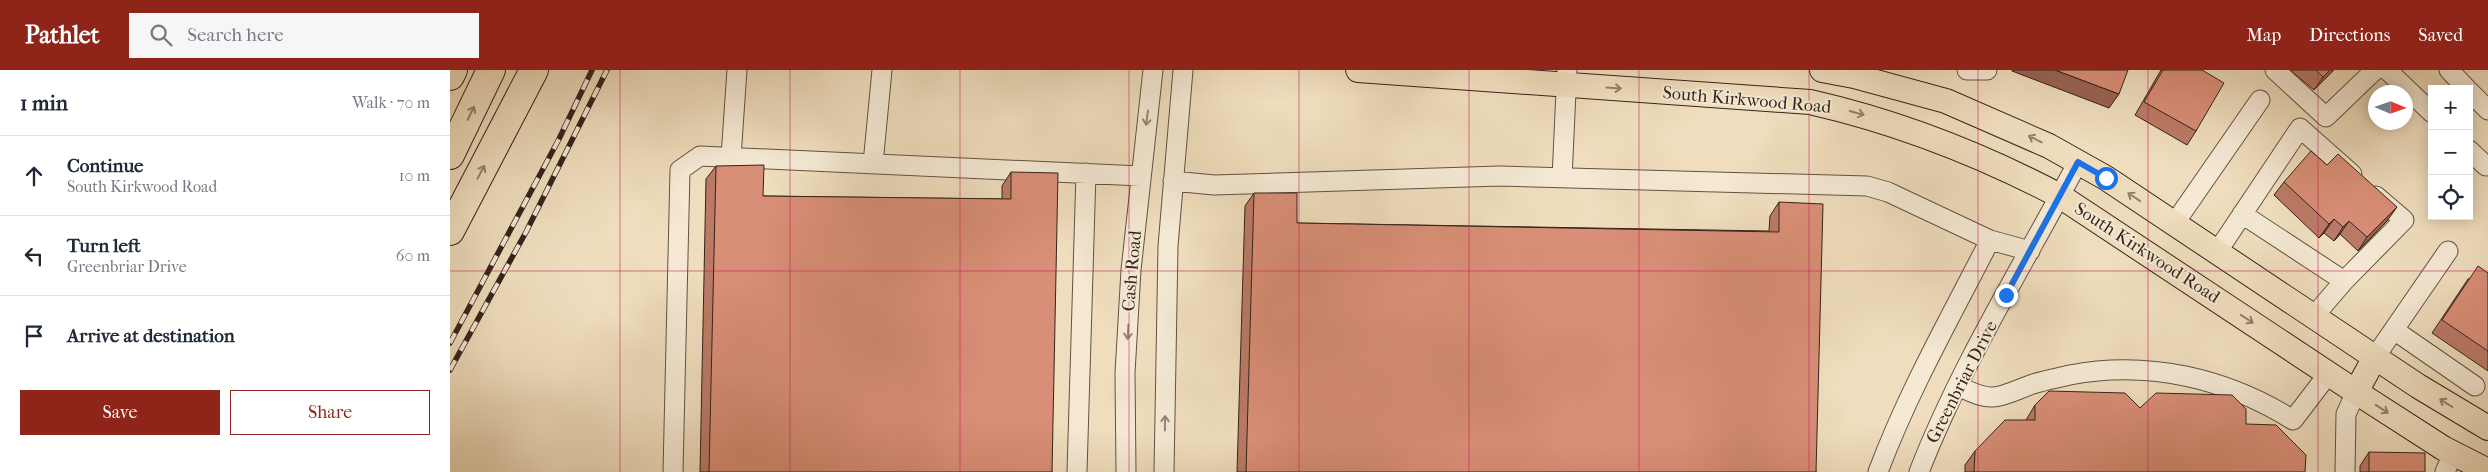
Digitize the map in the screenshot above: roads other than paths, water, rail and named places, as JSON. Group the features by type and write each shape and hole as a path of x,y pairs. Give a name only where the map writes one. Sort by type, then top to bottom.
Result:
{"highway":[{"path":"450,76 453,70"},
{"path":"450,155 491,70"},
{"path":"450,230 529,74"}],"main road":[{"name":"South Kirkwood Road","path":"1358,70 1566,77 1810,102 1855,112 1914,130 2017,173 2060,196 2329,373 2449,462 2488,471"},
{"path":"1810,102 1816,70"},
{"name":"South Kirkwood Road","path":"1822,70 1863,78 1946,101 2021,132 2078,162 2375,358 2488,428"},
{"path":"2356,392 2375,358"}],"street":[{"path":"731,157 737,70"},
{"path":"873,164 882,70"},
{"name":"Cash Road","path":"1126,472 1126,373 1131,270 1153,70"},
{"name":"Cash Road","path":"1164,472 1168,246 1183,70"},
{"path":"1967,70 1987,70"},
{"path":"2275,70 2326,117 2375,70"},
{"path":"2387,70 2428,109"},
{"path":"2449,70 2463,85"},
{"path":"1562,178 1566,77"},
{"path":"2473,95 2488,110"},
{"path":"2174,224 2260,100"},
{"path":"2217,252 2300,128 2404,220 2344,281 2314,316"},
{"path":"2473,154 2486,166"},
{"path":"673,472 680,170 700,156 1141,176"},
{"name":"Greenbriar Drive","path":"1919,472 1935,431 1957,386 2078,162"},
{"path":"1077,472 1086,173"},
{"path":"1173,182 1214,185 1500,176 1867,186 1888,192 1990,240 2030,251"},
{"path":"2242,214 2344,281"},
{"path":"1878,472 1888,444 1928,361 1990,240"},
{"path":"2375,358 2448,251"},
{"path":"2394,330 2475,386"},
{"path":"1957,386 1977,394 1993,397 2034,384 2098,370 2131,369 2168,372 2200,378 2228,388 2255,399 2293,420 2329,373"},
{"path":"2345,472 2346,414 2356,392"}],"railway":[{"path":"450,343 559,139 592,70"},
{"path":"450,370 526,232 607,70"}]}
